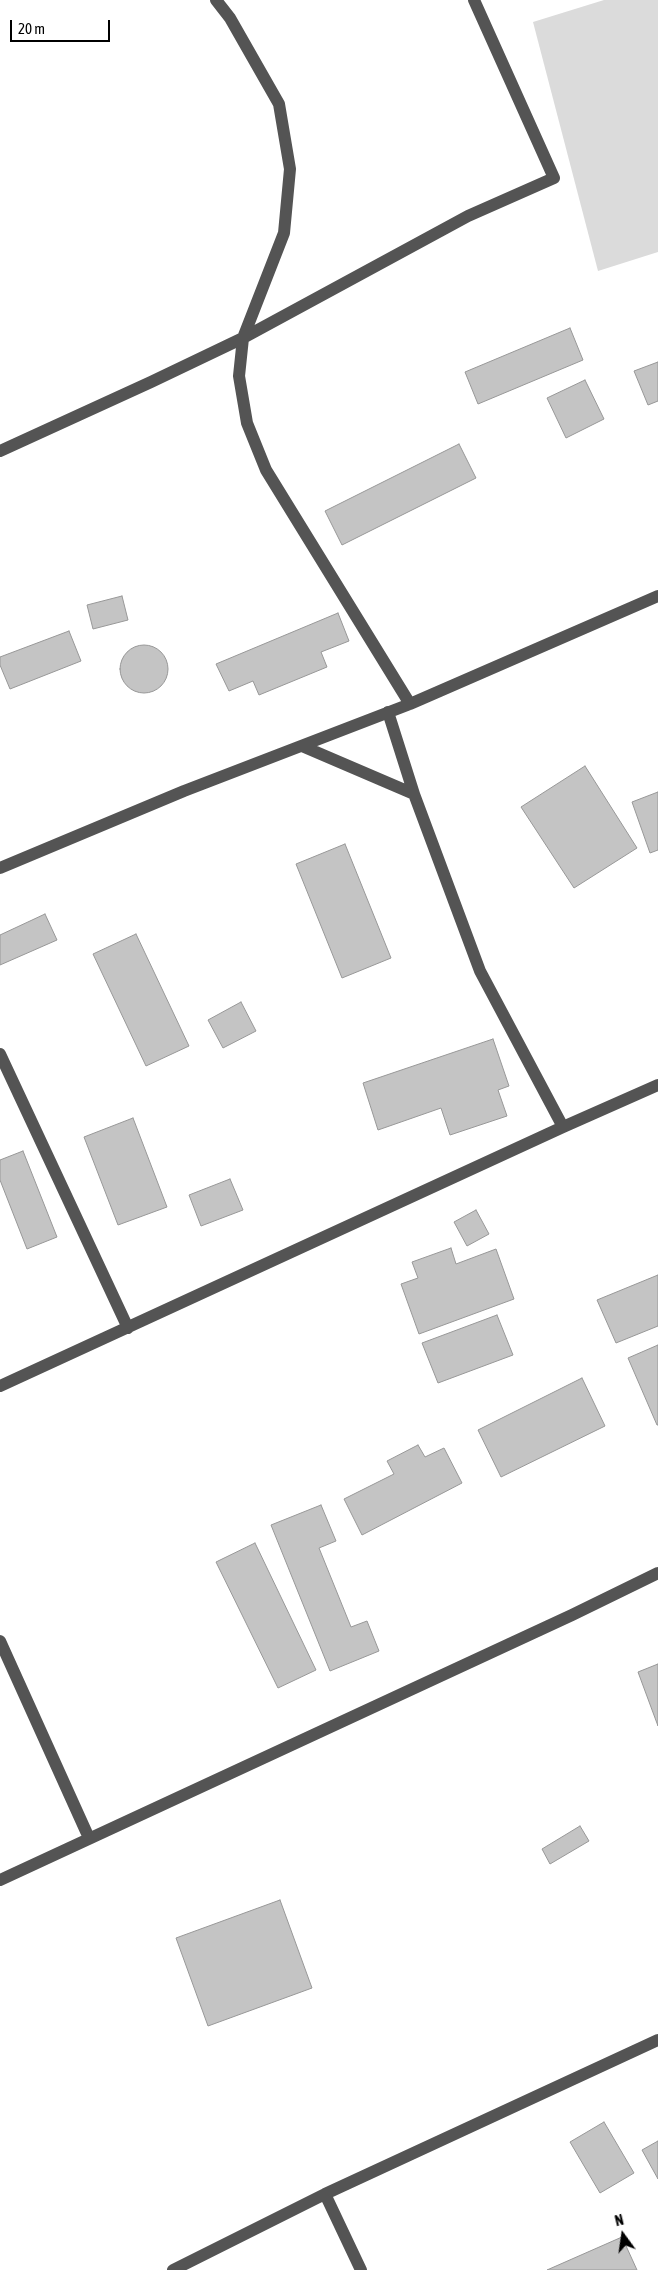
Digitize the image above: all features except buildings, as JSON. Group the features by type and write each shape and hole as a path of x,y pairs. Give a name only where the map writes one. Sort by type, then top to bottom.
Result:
{"street":[{"path":"216,0 230,18 279,104 290,169 284,233 243,338 239,376 247,423 266,470 410,704"},
{"path":"0,451 243,338 468,216 554,178 474,0"},
{"path":"0,868 184,791 410,704 658,596"},
{"path":"388,712 414,794 480,972 563,1126"},
{"path":"302,746 414,794"},
{"path":"0,1054 128,1328"},
{"path":"0,1386 563,1126 658,1086"},
{"path":"0,1880 572,1615 658,1573"},
{"path":"0,1641 89,1838"},
{"path":"173,2270 325,2194 658,2040"},
{"path":"325,2194 361,2270"}],"shaded area":[{"path":"604,0 658,0 658,252 598,271 533,22"}]}
